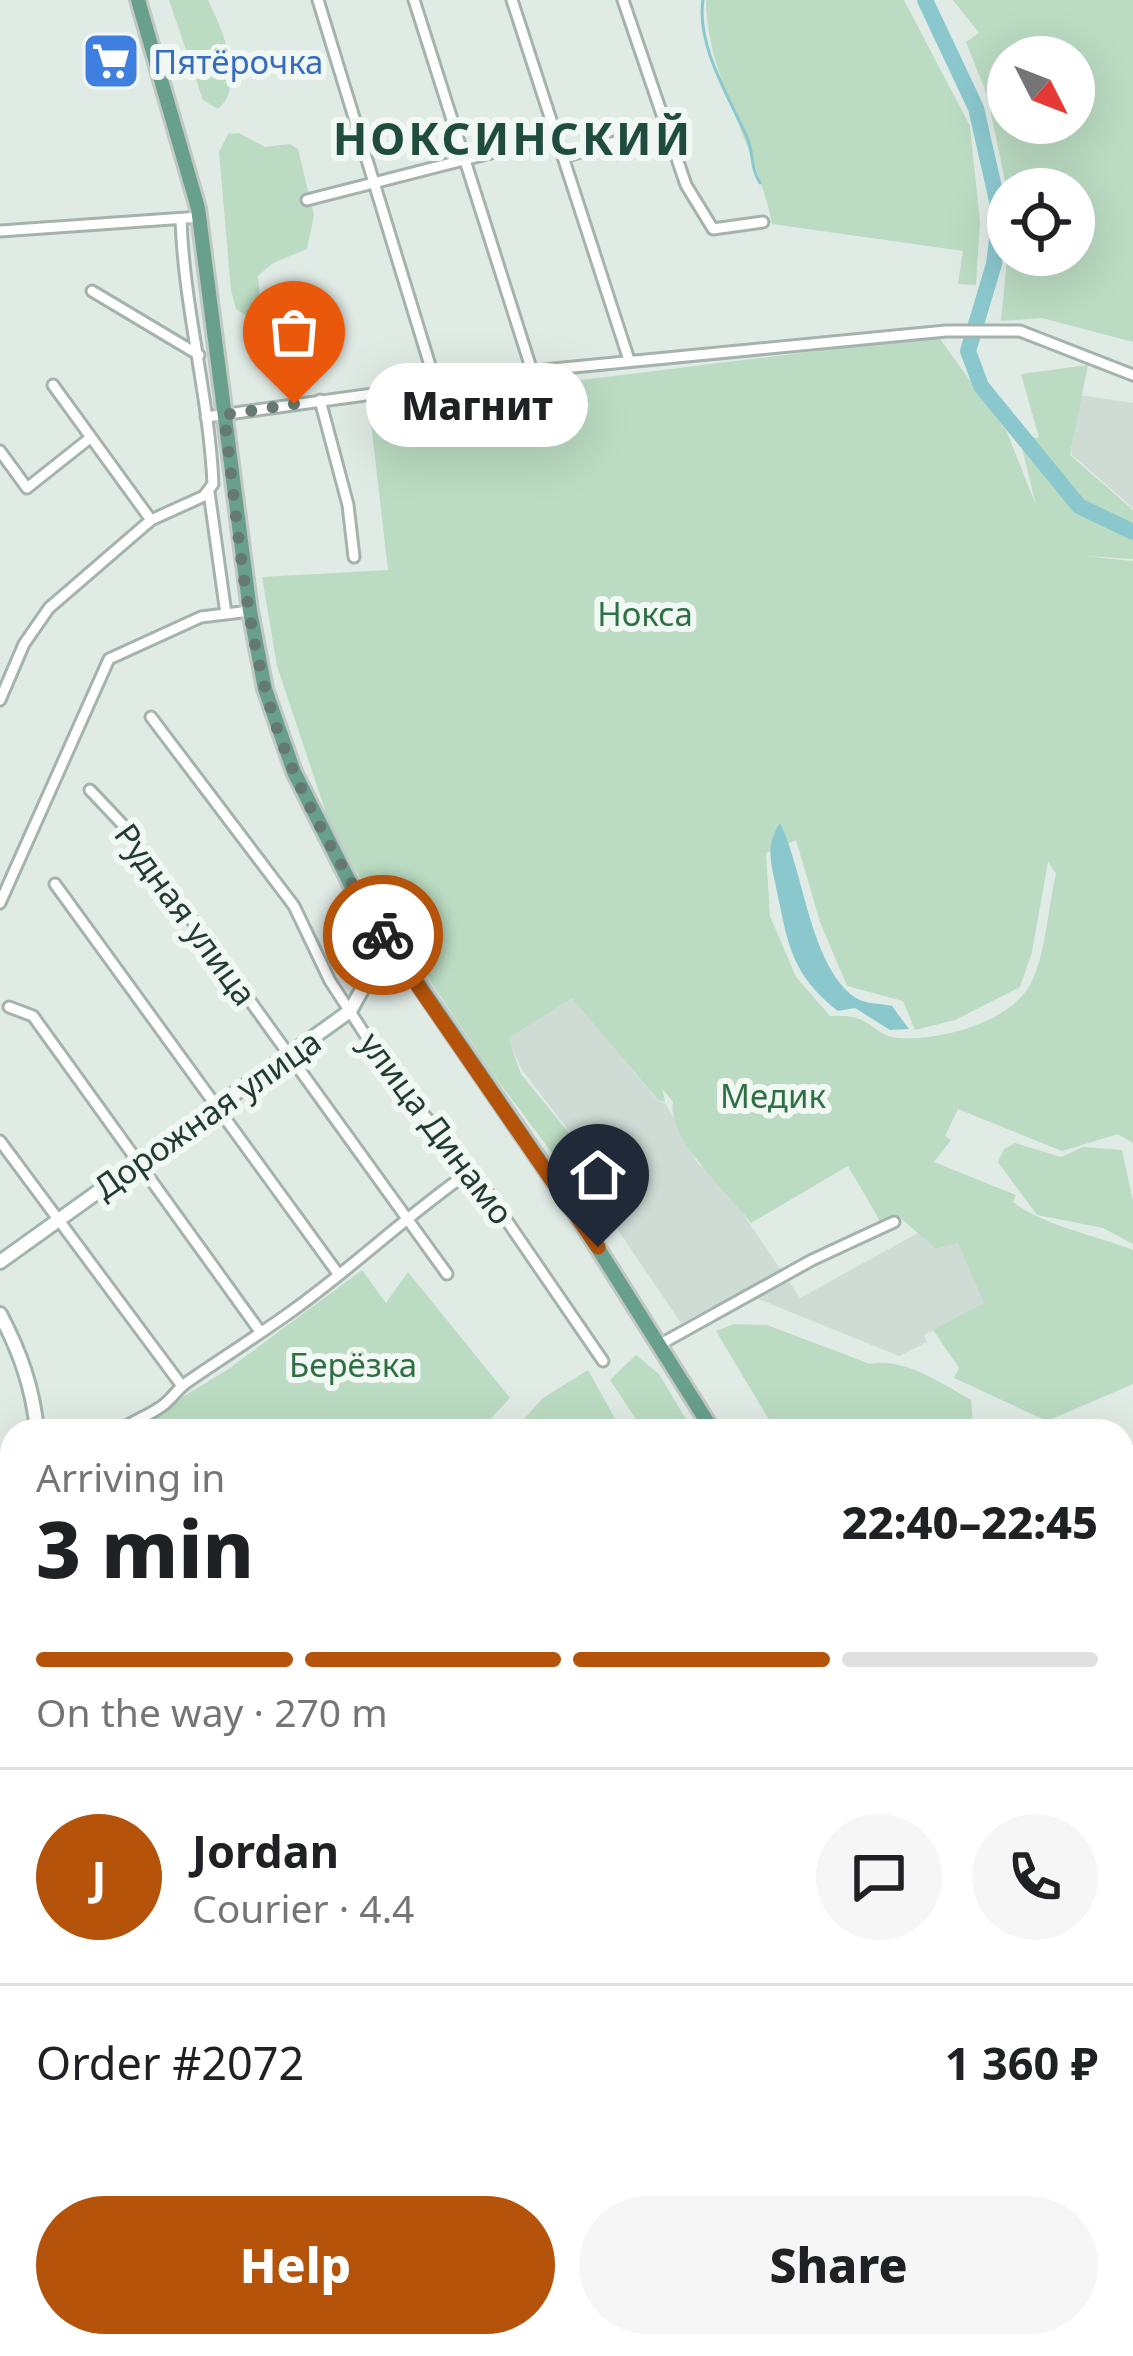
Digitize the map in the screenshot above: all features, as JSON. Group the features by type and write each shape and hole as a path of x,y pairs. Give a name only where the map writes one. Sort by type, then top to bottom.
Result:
{"main road":[{"path":"138,0 183,143 200,217 250,611 265,689 294,772 321,833 388,943 577,1215 705,1419"}],"street":[{"path":"318,0 436,385"},
{"path":"414,0 532,371"},
{"path":"512,0 628,360"},
{"path":"623,0 686,185 713,230 763,222"},
{"path":"307,200 557,136"},
{"path":"563,157 622,140"},
{"path":"0,231 200,217"},
{"path":"181,220 183,276 199,355 209,492 226,614"},
{"path":"92,291 199,355"},
{"path":"206,417 532,371 946,331 1020,331 1133,375"},
{"path":"53,386 151,520"},
{"path":"320,400 348,505 354,557"},
{"path":"0,452 26,488 90,438"},
{"path":"0,700 24,644 49,608 151,520 209,492"},
{"path":"0,903 109,659 201,617 250,611"},
{"name":"улица Динамо","path":"151,717 294,906 350,1011 398,1085 472,1171 603,1361"},
{"name":"Рудная улица","path":"90,790 124,826 447,1274"},
{"path":"55,884 339,1275"},
{"name":"Дорожная улица","path":"0,1262 350,1011 388,943"},
{"path":"9,1007 33,1016 259,1330"},
{"path":"0,1141 182,1385"},
{"path":"140,1419 182,1385 222,1364 259,1330 339,1275 407,1222 408,1215 472,1171"},
{"path":"659,1345 812,1260 894,1222"},
{"path":"0,1314 19,1349 36,1419"}],"shaded area":[{"path":"1080,395 1133,403 1133,508 1071,454"},
{"path":"572,997 657,1100 666,1104 698,1164 722,1183 800,1298 918,1233 936,1249 958,1243 985,1304 924,1335 927,1342 899,1356 741,1292 681,1323 607,1214 608,1190 594,1164 522,1070 507,1038"}],"green space":[{"path":"169,0 208,0 214,12 231,71 231,86 218,109 203,100"},
{"path":"706,0 904,0 970,126 980,222 976,285 958,284 963,251 772,224 714,57"},
{"path":"953,0 1133,0 1133,342 1042,318 1001,321 1005,276 1095,276 1095,168 1002,168 997,144 1095,144 1095,36 987,36 987,95 966,42 979,33"},
{"path":"239,133 265,147 290,144 298,149 314,215 307,249 273,263 258,276 261,310 248,317 236,309 231,290 219,152 228,134"},
{"name":"Нокса","path":"938,336 1007,432 1036,505 1019,436 1039,438 1021,374 1088,365 1070,455 1133,510 1133,559 1085,556 1133,561 1133,1143 1118,1134 1062,1151 958,1109 945,1136 951,1140 934,1162 1016,1195 1013,1202 1040,1218 1133,1250 1133,1384 1043,1419 954,1378 959,1368 933,1330 984,1303 958,1243 936,1249 896,1214 880,1221 848,1166 751,1223 689,1149 674,1117 673,1102 662,1088 665,1102 658,1100 572,998 508,1038 521,1074 595,1165 574,1182 492,1073 335,840 277,666 262,577 388,570 369,406","holes":["796,840 820,922 847,986 903,1001 915,1030 955,1020 1020,987 1032,952 1048,862 1056,874 1036,971 1021,997 972,1027 898,1038 855,1018 830,1016 796,977 770,916 766,853"]},
{"path":"1015,1143 1061,1157 1083,1147 1122,1150 1133,1201 1133,1244 1103,1228 1037,1215 998,1162 1004,1149"},
{"name":"Берёзка","path":"362,1270 386,1303 408,1272 510,1398 490,1419 146,1419 227,1370"},
{"path":"734,1324 767,1325 870,1364 896,1364 971,1400 973,1419 768,1419 716,1331"},
{"path":"636,1355 659,1374 686,1419 636,1419 610,1380"},
{"path":"588,1370 615,1419 524,1419 543,1398"}],"water":[{"path":"780,823 828,964 856,998 892,1006 909,1029 890,1030 855,1008 838,1011 800,970 788,941 771,862 772,839"}],"waterway":[{"path":"703,0 709,53 747,137 760,183"},
{"name":"Нокса","path":"925,0 976,108 1000,214 994,264 968,351 981,386 1079,506 1133,532"}],"way so far":[{"path":"294,404 224,415 250,611 265,689 294,772 321,833 383,935"}],"place":[{"name":"Пятёрочка","path":"111,61"},
{"name":"Магнит","path":"294,404"}],"district":[{"name":"НОКСИНСКИЙ","path":"513,137"}],"route":[{"path":"383,935 598,1247"}],"park label":[{"name":"Медик","path":"773,1095"}]}
